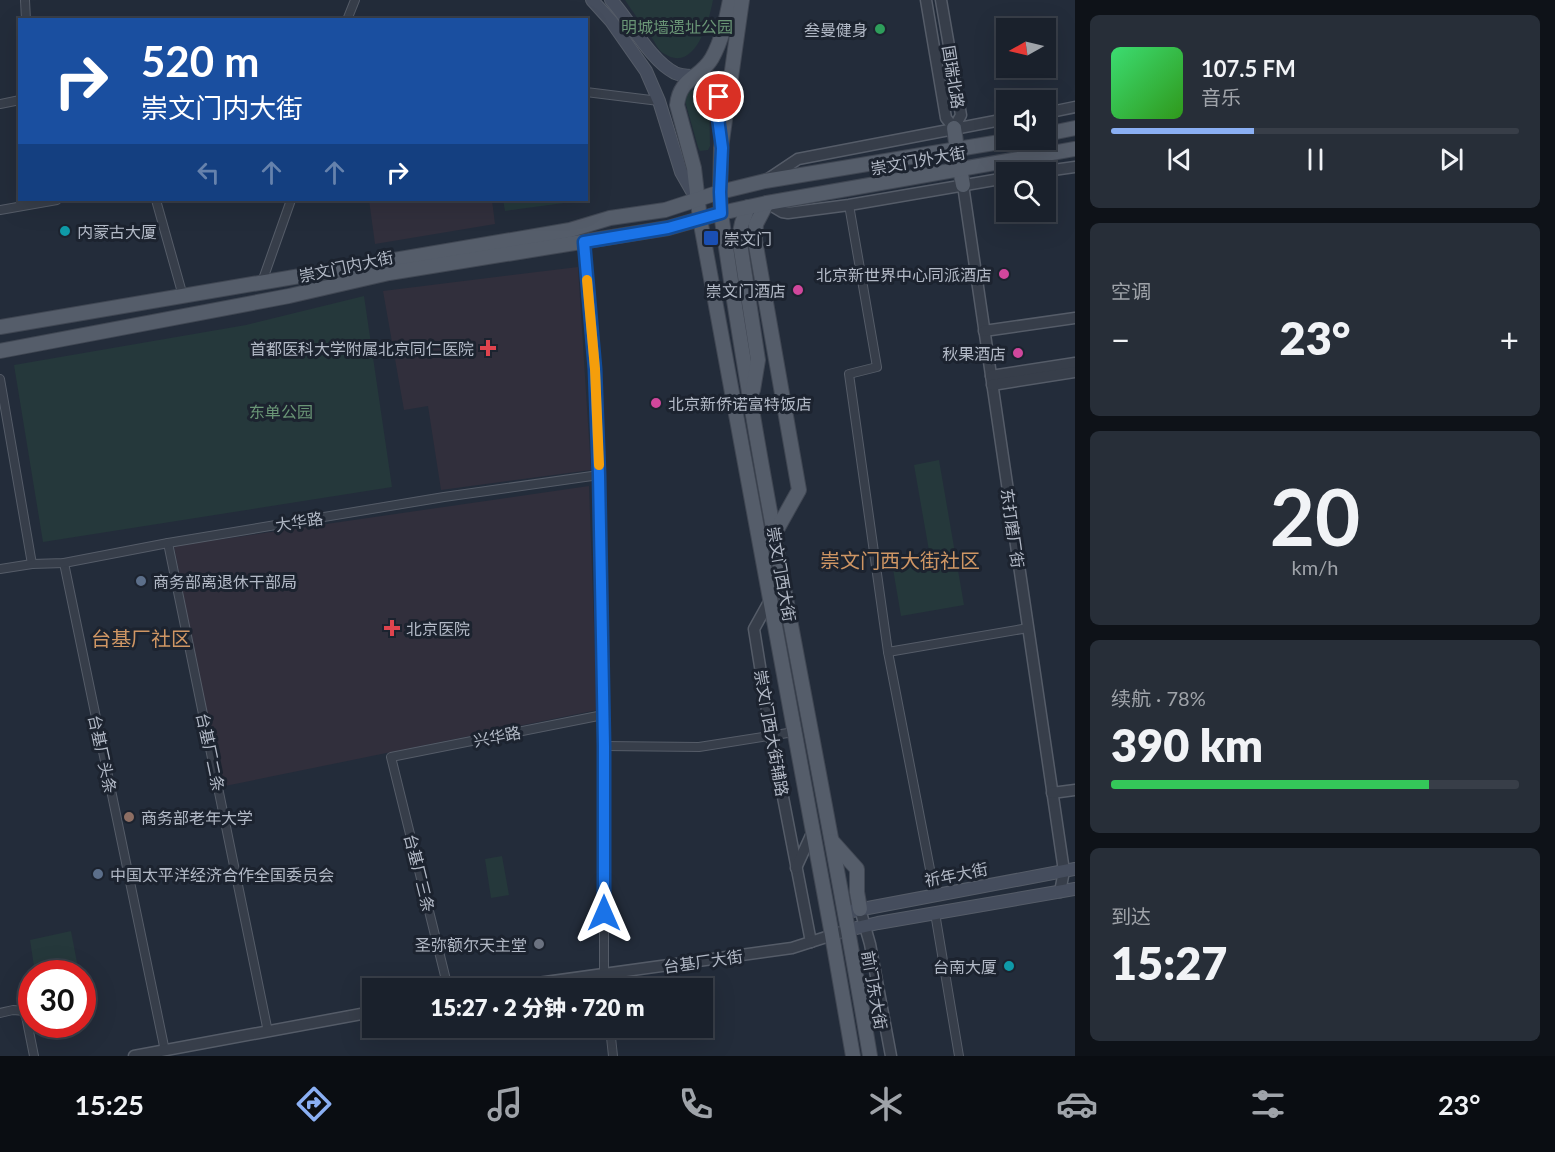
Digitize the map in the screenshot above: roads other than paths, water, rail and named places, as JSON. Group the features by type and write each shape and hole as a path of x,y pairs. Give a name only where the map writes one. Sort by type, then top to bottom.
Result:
{"main road":[{"path":"592,0 611,21 646,71 659,101 681,172 697,200"},
{"path":"611,0 646,47 669,69 683,76 701,77 712,81 717,87 722,148"},
{"name":"崇文门西大街","path":"730,0 718,46 705,68 683,86 677,105 693,168 700,219 832,935"},
{"name":"崇文门西大街","path":"742,0 722,148 721,213 751,402 844,913"},
{"path":"954,128 957,149"},
{"path":"1056,132 1075,128"},
{"name":"崇文门外大街","path":"697,200 765,181 996,143"},
{"name":"崇文门外大街","path":"700,219 767,203 1075,149"},
{"path":"960,169 963,185"},
{"name":"崇文门内大街","path":"0,327 570,230 610,218 664,210 697,200"},
{"path":"767,203 756,224 755,240 799,490 775,533"},
{"path":"748,207 739,237 758,360 751,402"},
{"name":"崇文门内大街","path":"0,351 289,296 389,273 668,228 700,219"},
{"path":"831,840 857,869 860,909"},
{"name":"祈年大街","path":"844,913 1069,870"},
{"name":"祈年大街","path":"848,930 1075,889"},
{"name":"前门东大街","path":"844,913 870,1056"},
{"name":"前门东大街","path":"832,935 853,1056"}],"street":[{"path":"25,0 26,18"},
{"path":"348,18 355,0"},
{"name":"国瑞北路","path":"926,0 946,118 954,128 960,115 941,0"},
{"path":"588,92 659,101"},
{"path":"0,104 18,100"},
{"path":"1056,111 1075,108"},
{"name":"崇文门外大街","path":"765,181 798,159 996,121"},
{"path":"1056,170 1075,167"},
{"name":"崇文门外大街","path":"767,203 788,213 996,180"},
{"name":"东打磨厂街","path":"963,185 1052,794 1069,870 1060,892"},
{"path":"0,210 51,201"},
{"path":"156,201 183,296"},
{"path":"262,282 291,201"},
{"path":"849,205 877,367 849,374 888,652 935,895"},
{"path":"584,242 595,369 599,475 604,746 604,978"},
{"path":"984,332 1075,318"},
{"path":"991,380 1075,363"},
{"path":"991,380 1075,372"},
{"path":"0,379 32,564"},
{"name":"大华路","path":"0,569 64,562 444,497 599,475"},
{"name":"台基厂二条","path":"168,543 268,1032"},
{"name":"台基厂头条","path":"64,562 165,1051"},
{"name":"崇文门西大街辅路","path":"770,600 754,629 771,735 811,942"},
{"path":"888,652 1028,628"},
{"name":"兴华路","path":"392,757 603,715"},
{"path":"604,746 699,747 794,732"},
{"name":"台基厂三条","path":"392,757 446,978"},
{"path":"1052,794 1075,789"},
{"path":"796,869 813,831"},
{"path":"860,909 870,944 891,1056"},
{"path":"832,935 844,913"},
{"path":"935,913 959,1056"},
{"name":"台基厂大街","path":"580,978 792,948 848,930"},
{"path":"0,1013 13,1010 25,1011 34,1056"},
{"path":"134,1056 362,1014"},
{"path":"611,1038 613,1056"}],"place":[{"name":"叁曼健身","path":"880,29"},
{"name":"内蒙古大厦","path":"65,231"},
{"name":"崇文门","path":"711,238"},
{"name":"北京新世界中心同派酒店","path":"1004,274"},
{"name":"崇文门酒店","path":"798,290"},
{"name":"首都医科大学附属北京同仁医院","path":"488,348"},
{"name":"秋果酒店","path":"1018,353"},
{"name":"北京新侨诺富特饭店","path":"656,403"},
{"name":"商务部离退休干部局","path":"141,581"},
{"name":"北京医院","path":"392,628"},
{"name":"商务部老年大学","path":"129,817"},
{"name":"中国太平洋经济合作全国委员会","path":"98,874"},
{"name":"圣弥额尔天主堂","path":"539,944"},
{"name":"台南大厦","path":"1009,966"}],"district":[{"name":"崇文门西大街社区","path":"900,560"},
{"name":"台基厂社区","path":"141,638"}],"park label":[{"name":"明城墙遗址公园","path":"677,26"},
{"name":"东单公园","path":"281,411"}]}
